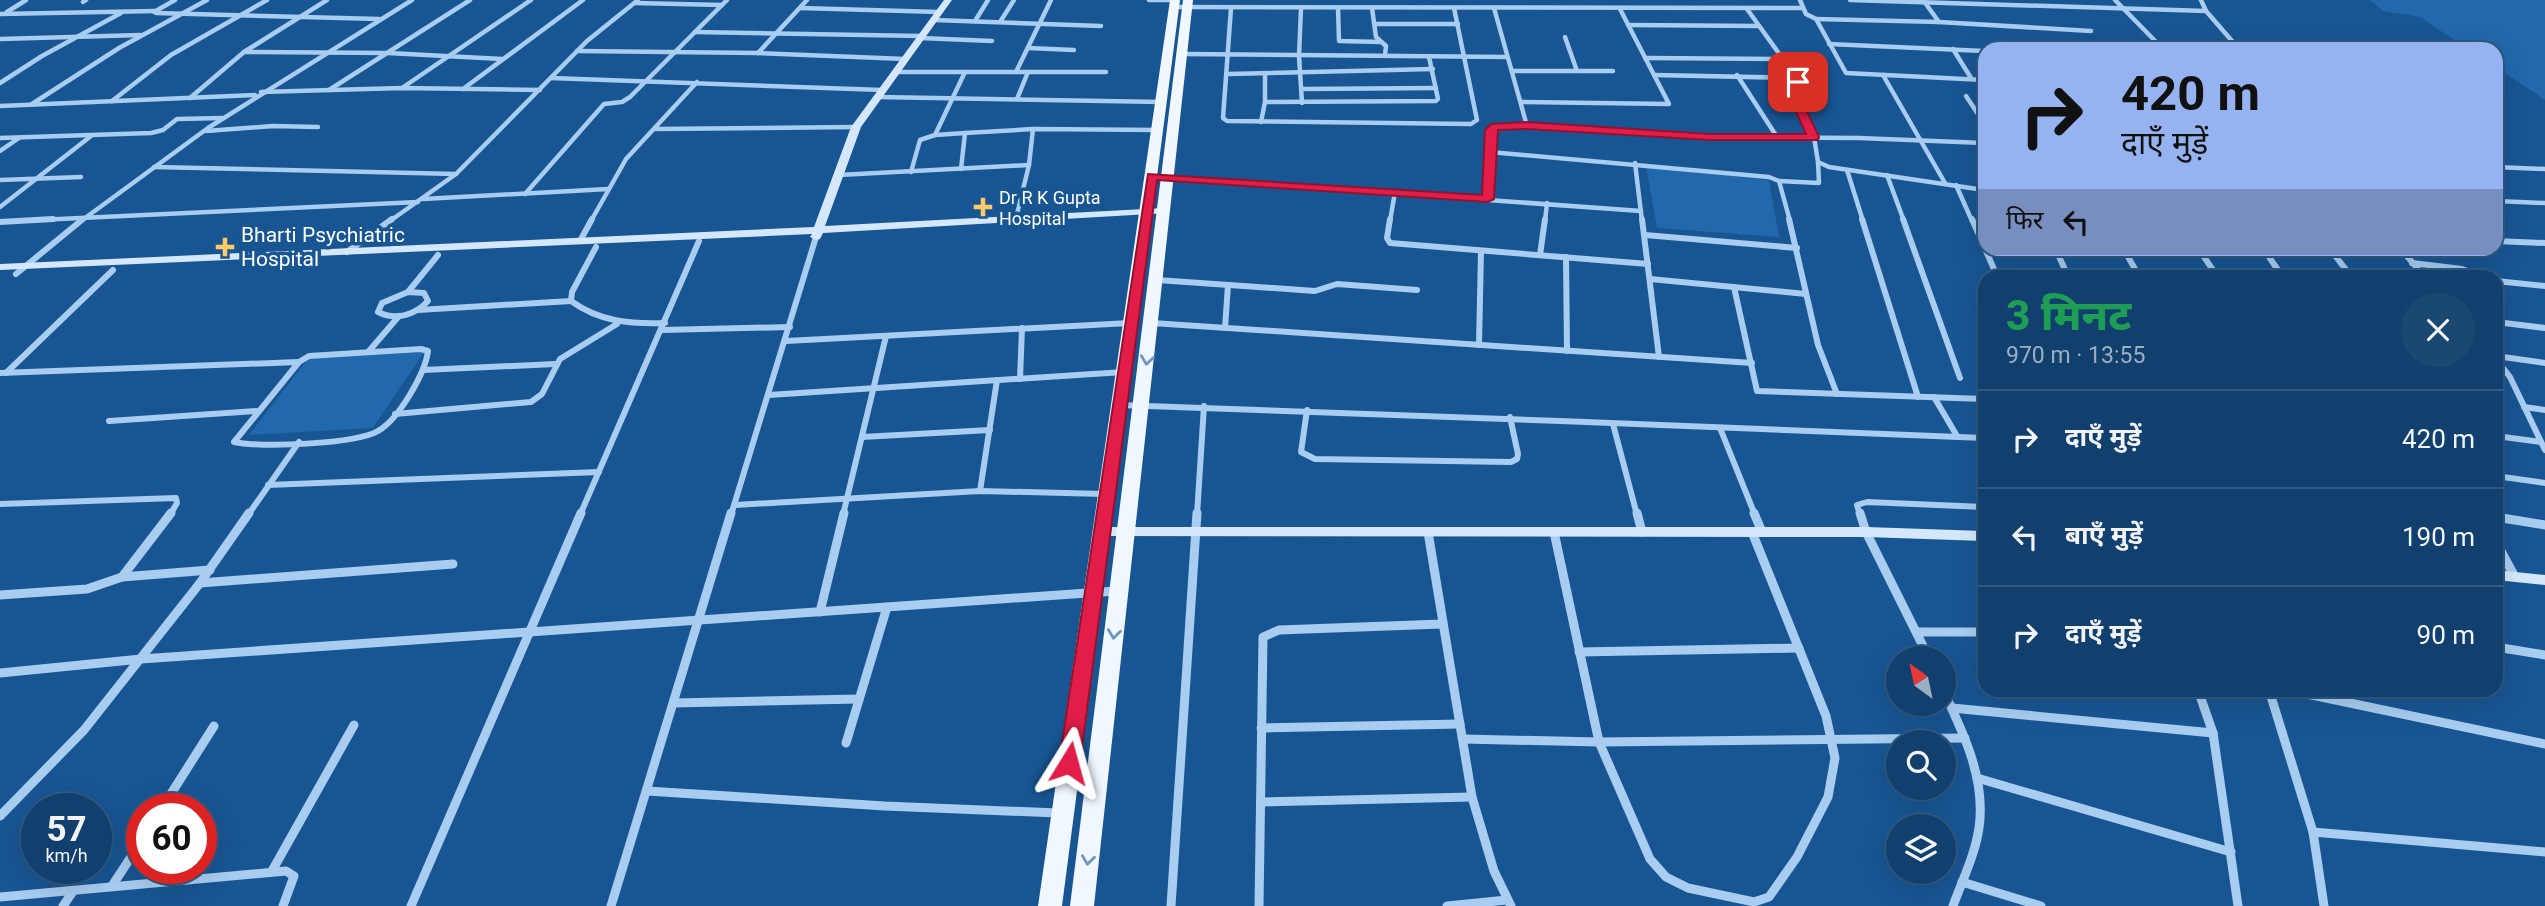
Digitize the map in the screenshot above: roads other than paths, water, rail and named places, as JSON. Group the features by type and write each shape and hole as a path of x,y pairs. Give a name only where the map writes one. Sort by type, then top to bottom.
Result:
{"main road":[{"path":"817,233 856,127 948,0"},
{"path":"1050,906 1130,323 1155,215 1182,54 1180,3"},
{"path":"1160,177 1159,130 1162,102 1180,3"},
{"path":"0,275 596,247 1016,218 1155,215"},
{"path":"0,267 817,233 1155,215"},
{"path":"1082,906 1157,280 1155,215"},
{"path":"1101,532 1866,532 1978,536"},
{"path":"2503,576 2545,580"}],"street":[{"path":"1,15 26,0"},
{"path":"155,11 175,0"},
{"path":"32,104 142,35 207,0"},
{"path":"111,102 171,55 267,0"},
{"path":"189,99 244,52 327,0"},
{"path":"16,274 82,218 223,118 412,0"},
{"path":"328,90 470,0"},
{"path":"402,88 531,0"},
{"path":"462,89 583,0"},
{"path":"525,194 604,104 625,101 727,0"},
{"path":"758,53 807,0"},
{"path":"975,21 988,0"},
{"path":"1000,22 1014,0"},
{"path":"1016,72 1051,0"},
{"path":"1149,0 1231,8 1802,8"},
{"path":"1645,58 1783,60 1738,0"},
{"path":"1800,0 1806,14 1816,19 1939,22 2091,31"},
{"path":"1850,0 1966,1 2206,11"},
{"path":"2115,0 2155,42"},
{"path":"2201,0 2206,11 2233,42"},
{"path":"1924,1 1939,22"},
{"path":"346,252 456,174 577,51 636,2 722,5"},
{"path":"800,8 937,16 975,21 1101,26"},
{"path":"1231,8 1224,119 1261,122 1476,122 1454,8"},
{"path":"1301,8 1299,56 1302,103"},
{"path":"1338,8 1339,41 1381,42"},
{"path":"1372,8 1376,37 1386,46 1385,55"},
{"path":"1494,8 1527,126"},
{"path":"1521,102 1669,104 1620,9"},
{"path":"1,15 155,11 381,19"},
{"path":"0,83 42,56 124,12"},
{"path":"1816,19 1846,73 1978,79"},
{"path":"1375,24 1458,24"},
{"path":"1628,25 1759,26"},
{"path":"695,32 777,32 992,41"},
{"path":"2,40 142,35"},
{"path":"1565,37 1577,71"},
{"path":"1829,44 1978,51"},
{"path":"1028,48 1074,50"},
{"path":"1953,49 1972,78"},
{"path":"577,51 676,51 905,59"},
{"path":"244,52 388,52 502,59"},
{"path":"1182,54 1507,57"},
{"path":"1265,102 1430,102 1438,99 1429,57"},
{"path":"1490,152 1634,163 1769,177 1779,181 1819,183 1814,137 1797,103 1798,78 1791,66"},
{"path":"1228,74 1433,69"},
{"path":"1512,71 1614,71"},
{"path":"896,72 1106,72"},
{"path":"935,135 965,72"},
{"path":"1017,99 1028,72"},
{"path":"1261,122 1265,102 1265,74"},
{"path":"1654,75 1798,78"},
{"path":"1737,75 1777,137"},
{"path":"1883,75 1945,183"},
{"path":"551,78 697,82 953,97 1162,102"},
{"path":"580,241 626,159 697,82"},
{"path":"1302,89 1436,88"},
{"path":"0,106 189,99 328,90 540,90"},
{"path":"1966,96 1978,114"},
{"path":"0,138 151,133 163,130 183,118 223,118"},
{"path":"205,131 273,126 318,127"},
{"path":"1488,199 1492,128 1499,126 1710,137 1814,137 1978,143"},
{"path":"655,129 856,127"},
{"path":"911,172 918,143 935,135 1033,129 1159,130"},
{"path":"1016,218 1029,165 1033,129"},
{"path":"961,169 965,133"},
{"path":"0,207 92,135"},
{"path":"0,151 19,138"},
{"path":"1818,162 1847,170 1978,189"},
{"path":"1634,163 1659,356"},
{"path":"839,175 1029,165"},
{"path":"153,167 456,174"},
{"path":"2503,167 2545,169"},
{"path":"1847,170 1918,397"},
{"path":"1887,175 1959,378"},
{"path":"0,180 81,177"},
{"path":"1160,177 1641,211"},
{"path":"1779,181 1818,345 1837,394"},
{"path":"1956,185 1978,234"},
{"path":"0,222 608,190"},
{"path":"1395,192 1387,238 1390,243 1648,264"},
{"path":"2503,201 2545,203"},
{"path":"1540,255 1547,204"},
{"path":"611,906 817,233"},
{"path":"1645,235 1797,248"},
{"path":"411,906 699,241"},
{"path":"2503,241 2545,243"},
{"path":"571,301 572,292 596,247"},
{"path":"1479,345 1481,251"},
{"path":"408,292 438,255"},
{"path":"2335,256 2346,270"},
{"path":"2406,256 2418,270"},
{"path":"1566,257 1567,351"},
{"path":"2412,263 2465,270"},
{"path":"2,375 113,270"},
{"path":"1650,279 1806,294"},
{"path":"1157,280 1315,291 1337,284 1417,290"},
{"path":"2503,282 2545,286"},
{"path":"1225,328 1228,285"},
{"path":"1734,287 1757,391 1978,399"},
{"path":"418,310 428,300 424,293 408,292 389,298 378,307 378,312 383,315 399,316 418,310 571,301 617,324 664,327 790,327"},
{"path":"369,351 399,316"},
{"path":"786,341 1130,323"},
{"path":"1152,323 1752,363"},
{"path":"2503,323 2545,328"},
{"path":"395,414 531,402 542,394 555,364 568,353 617,324"},
{"path":"1020,379 1022,328"},
{"path":"820,612 886,336"},
{"path":"2,375 299,362 320,354 369,351 421,349 428,351 429,356 395,414 377,432 299,442 237,445 234,438 299,362"},
{"path":"2503,358 2545,363"},
{"path":"423,370 555,364"},
{"path":"2503,367 2545,450"},
{"path":"769,396 1124,372"},
{"path":"980,491 997,380"},
{"path":"1934,397 1957,436"},
{"path":"1119,405 1510,417 1613,424 1978,438"},
{"path":"1171,906 1204,406"},
{"path":"2525,407 2545,410"},
{"path":"1307,410 1301,452 1315,459 1511,462 1518,454 1510,417"},
{"path":"109,421 256,411"},
{"path":"1613,424 1642,532"},
{"path":"1553,532 1599,742 1650,859 1666,877 1688,888 1754,902 1769,897 1797,858 1828,797 1835,758 1826,716 1798,648 1720,428"},
{"path":"862,437 990,430"},
{"path":"2503,437 2541,442"},
{"path":"0,816 84,730 141,659 210,570 299,442"},
{"path":"268,485 599,472"},
{"path":"2503,477 2545,483"},
{"path":"735,505 980,491 1106,495"},
{"path":"0,504 176,498 174,510 122,577"},
{"path":"1923,646 1857,509 1862,503 1978,507"},
{"path":"2503,518 2545,525"},
{"path":"1428,532 1472,797 1494,871 1509,903 1447,906"},
{"path":"2503,555 2515,577"},
{"path":"200,583 453,564"},
{"path":"0,595 87,589 122,577 210,570"},
{"path":"0,673 141,659 1119,591"},
{"path":"846,743 887,607"},
{"path":"1259,906 1263,637 1269,632 1279,630 1442,624"},
{"path":"1917,632 1978,632"},
{"path":"1578,652 1798,648"},
{"path":"2503,648 2545,654"},
{"path":"2201,697 2213,733 2238,906"},
{"path":"2271,697 2313,832 2324,906"},
{"path":"2321,697 2545,744"},
{"path":"674,703 859,699"},
{"path":"1956,708 2213,733"},
{"path":"1953,906 1979,828 1977,778 1955,716"},
{"path":"1261,728 1460,724"},
{"path":"272,871 354,725"},
{"path":"172,793 214,726"},
{"path":"1463,739 1599,742 1965,738"},
{"path":"1977,778 2231,852"},
{"path":"647,791 884,806 1063,813"},
{"path":"1261,802 1472,797"},
{"path":"2313,832 2545,852"},
{"path":"113,886 126,865"},
{"path":"0,897 286,871 294,876 283,906"},
{"path":"1962,882 2041,906"},
{"path":"64,906 74,890"}],"place":[{"name":"Dr R K Gupta Hospital","path":"983,207"},
{"name":"Bharti Psychiatric Hospital","path":"225,247"}]}
